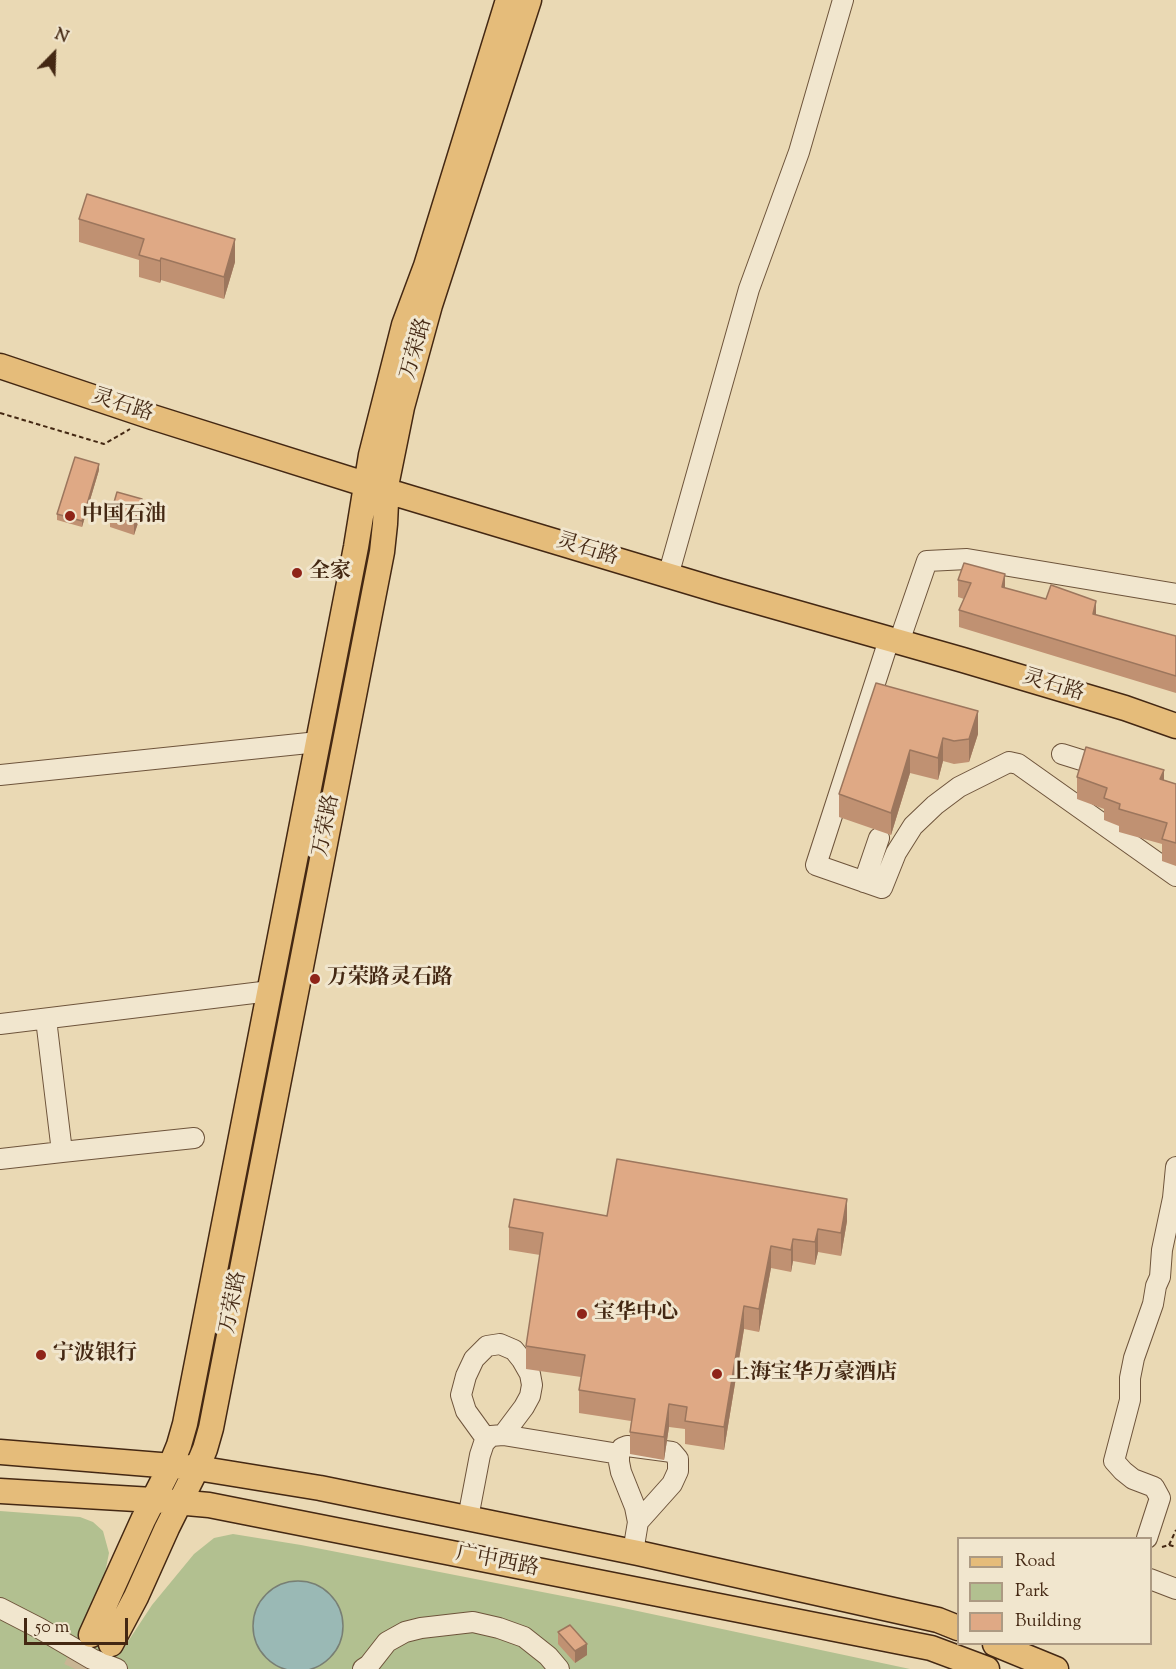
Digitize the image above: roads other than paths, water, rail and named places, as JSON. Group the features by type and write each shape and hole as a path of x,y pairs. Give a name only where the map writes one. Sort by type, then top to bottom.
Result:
{"main road":[{"name":"万荣路","path":"508,0 426,266 404,325 383,402 375,494 382,552 211,1428 197,1468 136,1598 101,1639 153,1500 170,1467 185,1424 356,547 375,494 393,449 415,356 529,0"},
{"name":"灵石路","path":"0,366 375,494 893,646 1125,708 1176,726"},
{"name":"灵石路","path":"0,382 26,389 152,435 375,494 668,576 1080,704 1176,737"},
{"name":"广中西路","path":"0,1452 197,1468 320,1488 633,1552 938,1620 957,1628"},
{"name":"广中西路","path":"0,1491 180,1502 221,1508 931,1648 987,1669"},
{"path":"997,1645 1056,1669"}],"street":[{"path":"668,576 749,289 799,152 843,0"},
{"path":"1176,594 967,560 927,561 893,646 816,865 882,888 896,853 913,826 959,787 1009,762 1018,764 1152,852 1176,876"},
{"path":"0,775 318,742"},
{"path":"1062,754 1125,773"},
{"path":"864,882 879,838"},
{"path":"0,1024 270,991"},
{"path":"46,1019 62,1152"},
{"path":"0,1159 194,1138"},
{"path":"1152,1539 1160,1498 1154,1487 1133,1479 1114,1461 1130,1400 1130,1378 1134,1358 1160,1277 1162,1250 1173,1198 1176,1167"},
{"path":"468,1518 484,1443 495,1438 619,1454"},
{"path":"633,1552 639,1522 621,1472 619,1454 622,1448 627,1446 672,1452 678,1459 678,1471 672,1484 639,1522"},
{"path":"1152,1580 1176,1589"},
{"path":"0,1608 92,1659 117,1669"},
{"path":"363,1669 369,1665 387,1642 405,1632 473,1622 524,1637 548,1656 559,1669"}],"water":[{"path":"289,1581 307,1581 323,1588 336,1601 343,1617 343,1635 336,1651 323,1664 310,1670 286,1670 273,1664 260,1651 253,1635 253,1617 260,1601 273,1588"}],"tunnel":[{"path":"75,1669 91,1635"}],"place":[{"name":"中国石油","path":"70,516"},
{"name":"全家","path":"297,573"},
{"name":"万荣路灵石路","path":"315,979"},
{"name":"宝华中心","path":"582,1314"},
{"name":"宁波银行","path":"41,1355"},
{"name":"上海宝华万豪酒店","path":"717,1374"}]}
